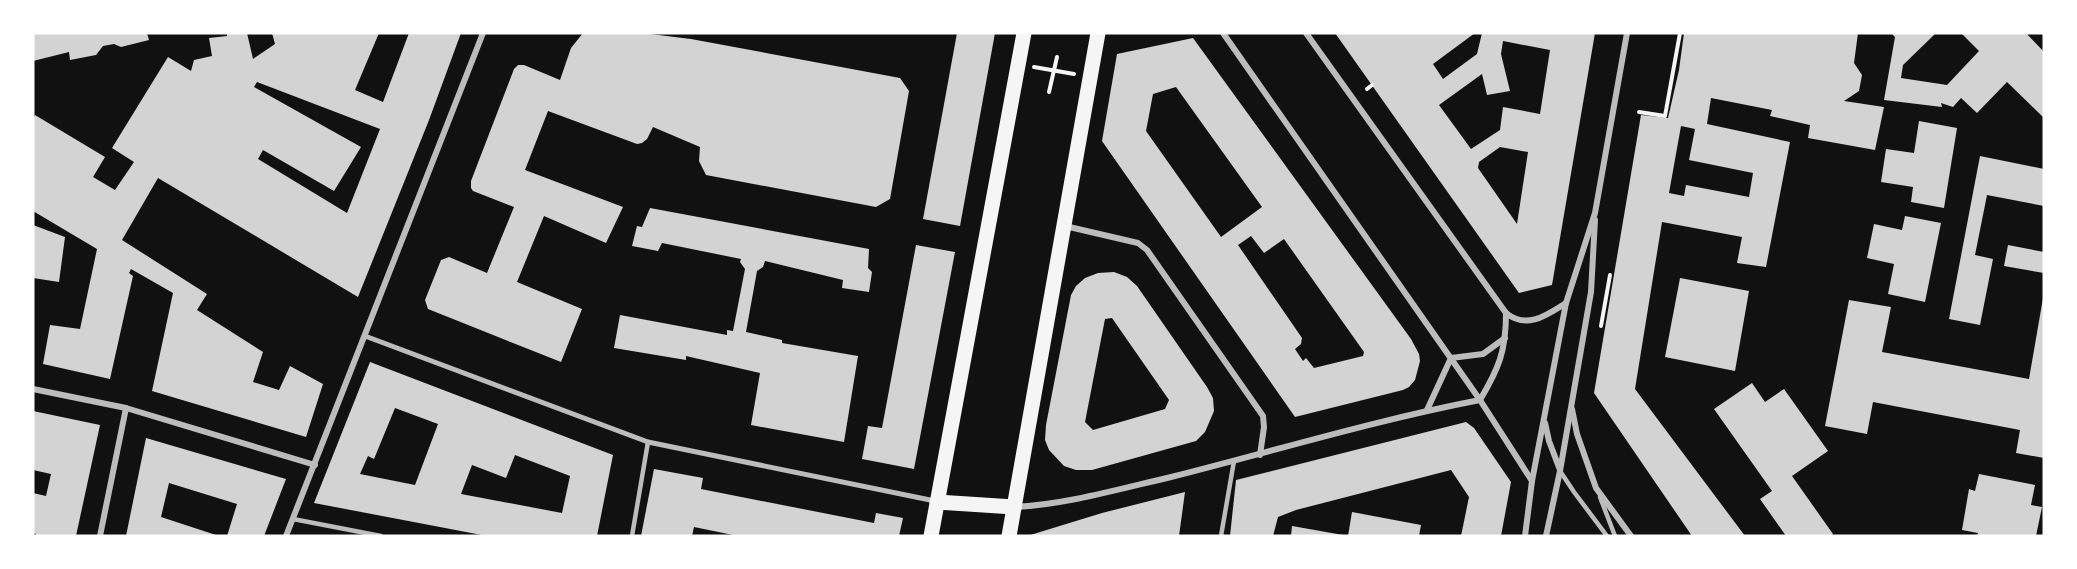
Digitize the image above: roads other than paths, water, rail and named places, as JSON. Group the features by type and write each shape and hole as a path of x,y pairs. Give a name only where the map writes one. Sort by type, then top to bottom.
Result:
{"main road":[{"path":"931,536 1024,33"},
{"path":"1009,536 1098,33"},
{"path":"937,502 1014,507"}],"street":[{"path":"286,536 483,33"},
{"path":"1223,33 1480,400 1532,481"},
{"path":"1306,33 1506,313 1522,321 1534,321 1566,303"},
{"path":"1546,536 1560,471 1591,292 1595,213 1627,33"},
{"path":"1525,536 1532,481 1566,303 1595,213"},
{"path":"1065,226 1138,243 1152,256 1263,416 1264,428 1260,455"},
{"path":"1480,400 1497,369 1506,338 1506,313"},
{"path":"365,336 648,442 937,502"},
{"path":"1451,358 1483,354 1506,338"},
{"path":"1427,410 1451,358"},
{"path":"33,389 126,408 315,465"},
{"path":"1014,507 1078,500 1260,455 1427,410 1480,400"},
{"path":"1571,403 1577,434 1596,488 1631,536"},
{"path":"100,536 126,408"},
{"path":"1544,420 1560,471"}],"lane":[{"path":"632,536 648,442"},
{"path":"1221,536 1234,461"},
{"path":"1560,471 1607,536"},
{"path":"1596,488 1616,536"},
{"path":"293,519 381,536"}]}
